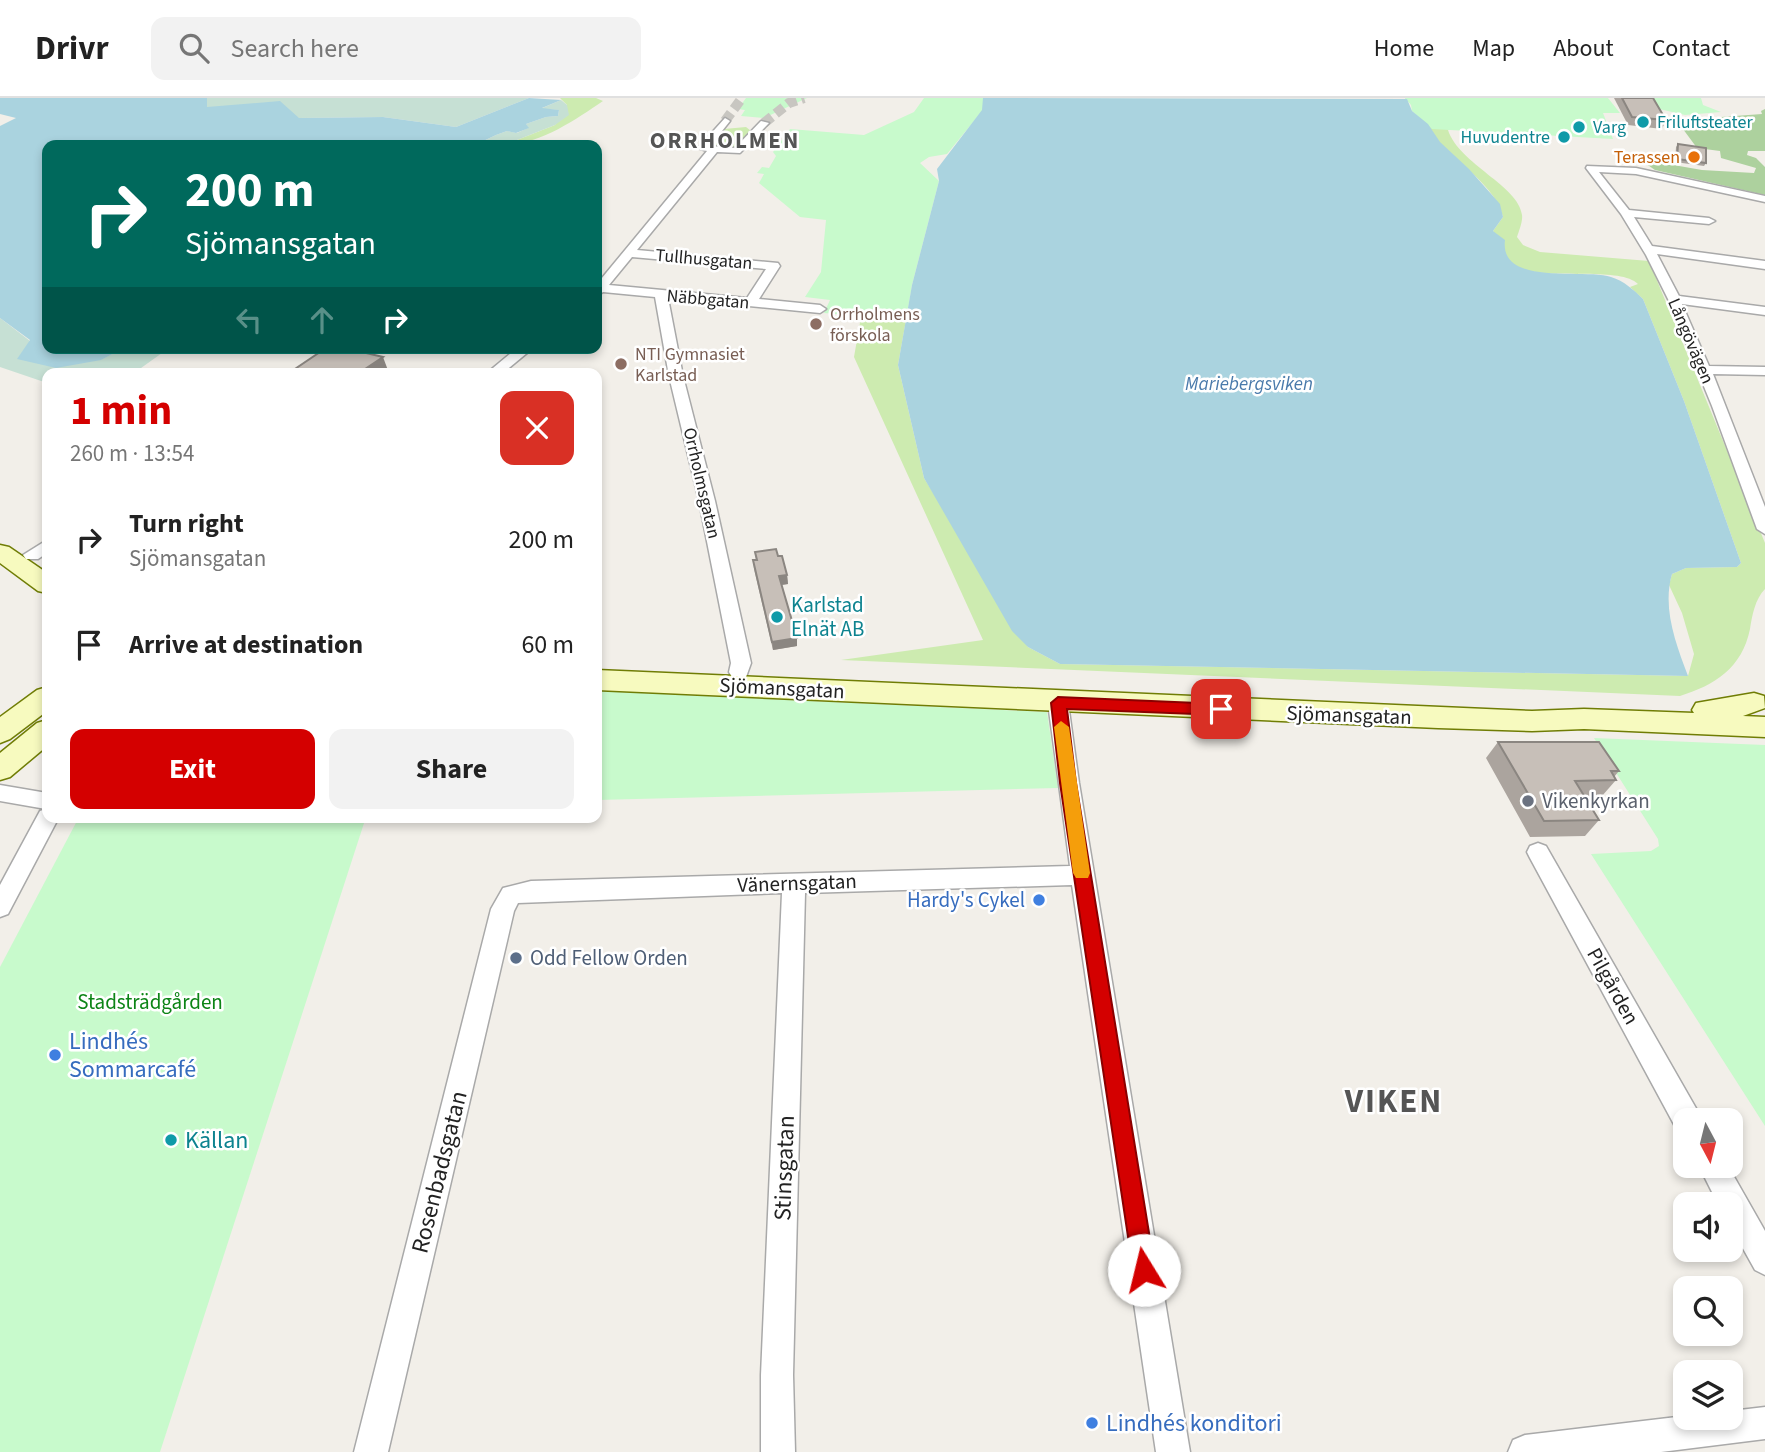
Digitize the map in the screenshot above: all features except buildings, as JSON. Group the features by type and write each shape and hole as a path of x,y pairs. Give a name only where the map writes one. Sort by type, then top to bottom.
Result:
{"street":[{"path":"728,123 703,148 737,151 762,124 747,125"},
{"name":"Tullhusgatan","path":"602,285 631,253 714,149"},
{"name":"Långövägen","path":"1765,199 1636,171 1591,168 1626,214 1674,299 1765,529"},
{"path":"1626,214 1709,221"},
{"path":"1647,249 1765,265"},
{"name":"Tullhusgatan","path":"631,253 774,266 750,303"},
{"name":"Näbbgatan","path":"602,289 820,309"},
{"name":"Orrholmsgatan","path":"661,295 676,376 718,551 741,663 739,672"},
{"path":"1674,299 1765,311"},
{"path":"327,368 348,354"},
{"path":"500,368 516,354"},
{"path":"1704,370 1765,371"},
{"path":"32,555 42,548"},
{"path":"0,552 42,581"},
{"path":"0,570 42,598"},
{"name":"Sjömansgatan","path":"602,668 1676,712 1726,709 1762,711"},
{"name":"Sjömansgatan","path":"602,680 1452,719 1532,721 1762,711"},
{"path":"0,732 42,701"},
{"path":"1058,703 1082,875 1173,1452"},
{"path":"0,769 42,734"},
{"path":"0,793 42,800"},
{"path":"0,906 45,823"},
{"name":"Pilgården","path":"1538,852 1680,1108"},
{"name":"Vänernsgatan","path":"512,895 531,891 1082,875"},
{"name":"Stinsgatan","path":"778,1452 777,1362 794,883"},
{"name":"Rosenbadsgatan","path":"372,1452 503,909 512,895"},
{"path":"1720,1178 1765,1260"},
{"path":"1525,1452 1765,1423"}],"green space":[{"path":"207,98 529,98 456,127 383,117 299,118 206,107"},
{"path":"560,98 596,98 603,101 543,136 533,140 517,140 555,125 567,105"},
{"path":"746,98 807,98 764,118 741,116 745,110 738,109"},
{"path":"924,98 983,98 983,110 947,154 929,157 920,163 939,181 912,285 906,320 824,313 830,300 805,297 821,272 826,220 800,217 759,183 764,174 757,173 762,167 769,168 776,156 773,152 790,129 864,135 914,112"},
{"path":"1405,98 1436,98 1453,130 1448,130 1454,142 1464,154 1511,194 1518,204 1522,217 1517,237 1523,245 1540,252 1649,261 1765,543 1765,589 1756,603 1741,654 1725,673 1705,686 1680,696 841,660 983,640 854,357 861,317 906,320 898,365 924,478 1028,647 1060,664 1688,676 1694,654 1682,613 1669,585 1672,574 1686,568 1737,567 1741,563 1684,401 1643,299 1630,287 1638,284 1628,278 1613,275 1537,272 1511,263 1493,231 1503,217 1493,196 1476,176 1439,142"},
{"path":"1405,98 1608,98 1620,113 1603,113 1613,139 1432,129 1412,111"},
{"path":"1650,98 1701,98 1703,105 1721,112 1685,115 1655,108"},
{"path":"561,100 567,105 569,115 555,125 517,140 486,140 507,131 517,133 528,128 526,124 558,116 559,110 540,109"},
{"path":"1765,109 1765,151 1748,151 1747,155 1756,158 1765,167 1765,195 1655,170 1639,159 1702,170 1754,173 1756,168 1721,158 1720,151 1697,148 1680,125 1681,120 1762,114 1761,111"},
{"path":"746,127 751,131 737,147 718,147 711,143 724,129"},
{"path":"0,318 30,341 18,359 100,360 112,354 161,354 141,368 42,368 42,381 0,367"},
{"path":"602,691 1047,712 1058,788 602,800"},
{"path":"1594,738 1765,745 1765,1126 1591,854 1651,851 1659,846 1658,839"},
{"name":"Stadsträdgården","path":"76,823 364,823 160,1452 0,1452 0,967"}],"water":[{"path":"0,98 207,98 207,107 280,101 299,118 383,117 456,127 529,98 561,100 542,108 559,110 558,116 526,124 529,128 516,133 507,131 486,140 42,140 42,354 112,354 101,360 56,368 17,359 30,340 0,318 0,126 16,118 0,114"},
{"name":"Mariebergsviken","path":"983,98 1407,99 1412,111 1428,124 1440,142 1500,204 1503,217 1493,231 1505,240 1507,255 1515,264 1546,273 1611,277 1624,283 1643,299 1684,401 1741,563 1737,567 1686,568 1672,574 1669,587 1670,613 1675,639 1688,676 1060,664 1028,647 1012,631 924,478 898,365 912,285 939,181 937,169 982,110"}],"tunnel":[{"path":"725,121 742,98"},
{"path":"764,123 789,103 804,98"}],"slow traffic":[{"path":"1061,727 1082,873"}],"place":[{"name":"Friluftsteater","path":"1643,122"},
{"name":"Varg","path":"1579,127"},
{"name":"Huvudentre","path":"1564,137"},
{"name":"Terassen","path":"1694,157"},
{"name":"Orrholmens förskola","path":"816,324"},
{"name":"NTI Gymnasiet Karlstad","path":"621,364"},
{"name":"Karlstad Elnät AB","path":"777,617"},
{"name":"Vikenkyrkan","path":"1528,801"},
{"name":"Hardy's Cykel","path":"1039,900"},
{"name":"Odd Fellow Orden","path":"516,958"},
{"name":"Lindhés Sommarcafé","path":"55,1055"},
{"name":"Källan","path":"171,1140"},
{"name":"Lindhés konditori","path":"1092,1423"}],"district":[{"name":"ORRHOLMEN","path":"725,140"},
{"name":"VIKEN","path":"1394,1100"}],"route":[{"path":"1144,1270 1068,783 1058,703 1221,709"}]}
